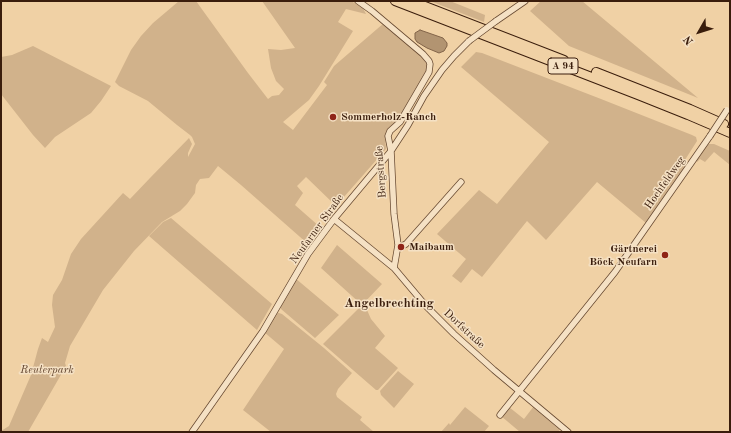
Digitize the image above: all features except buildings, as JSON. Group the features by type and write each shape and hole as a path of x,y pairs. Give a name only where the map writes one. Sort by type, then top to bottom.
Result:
{"highway":[{"name":"A 94","path":"395,1 638,95 730,133"},
{"name":"A 94","path":"412,1 690,109 730,127"}],"street":[{"name":"Bergstraße","path":"358,1 372,10 423,54 430,64 429,72 400,122 388,136 391,151 394,214 398,245 394,268"},
{"name":"Neufarner Straße","path":"192,432 263,330 305,259 334,219 391,151 408,125 424,96 442,70 468,42 525,1"},
{"name":"Hochfeldweg","path":"500,415 615,272 729,108"},
{"path":"398,245 402,246 406,244 461,182"},
{"name":"Dorfstraße","path":"334,219 394,268 441,322 483,361 568,432"}],"green space":[{"name":"Reuterpark","path":"179,1 196,1 268,99 272,96 279,95 284,89 276,81 271,68 268,49 281,50 295,48 262,1 351,1 363,8 366,14 346,9 338,22 353,31 309,100 283,122 293,130 327,85 324,82 334,66 384,23 425,57 427,71 398,120 386,132 386,149 336,206 306,177 297,186 303,193 295,205 320,227 308,244 218,166 209,178 200,179 196,185 195,193 187,204 180,211 162,222 134,251 103,290 70,346 65,363 66,366 28,432 1,432 9,426 31,375 42,338 48,342 55,327 52,305 53,295 62,280 71,254 81,239 123,193 130,199 189,138 192,144 188,157 195,144 190,135 148,101 119,86 115,82 131,50 141,36 153,23"},
{"path":"430,1 450,1 485,15 484,22"},
{"path":"541,1 582,1 698,98 569,46 530,11"},
{"path":"33,46 111,86 91,113 55,137 45,148 1,94 1,57 12,55"},
{"path":"476,52 482,53 696,137 697,141 683,163 685,167 646,223 597,182 546,240 527,221 482,277 472,269 461,283 452,276 466,259 437,234 479,190 497,204 549,142 461,67"},
{"path":"707,144 714,144 730,151 730,165 714,152 705,162 700,159 697,162 695,159"},
{"path":"171,218 272,304 257,330 149,236 163,222"},
{"path":"337,245 382,284 362,305 321,268"},
{"path":"295,278 339,315 315,338 281,309 280,304"},
{"path":"362,305 385,336 375,348 398,368 378,390 376,390 323,344"},
{"path":"276,312 282,314 352,373 338,389 336,394 337,397 362,417 360,420 374,432 271,432 243,410 284,349 264,332"},
{"path":"398,371 414,384 394,408 381,395 380,391"},
{"path":"534,406 561,428 558,432 520,432 501,416 509,407 524,419"},
{"path":"465,407 489,426 484,432 441,432 449,423 450,425"}],"shaded area":[{"path":"420,30 443,38 447,43 444,51 439,53 417,42 415,39 415,33"}],"place":[{"name":"Sommerholz-Ranch","path":"333,117"},
{"name":"Maibaum","path":"401,247"},
{"name":"Gärtnerei Böck Neufarn","path":"665,255"}],"district":[{"name":"Angelbrechting","path":"389,304"}]}
